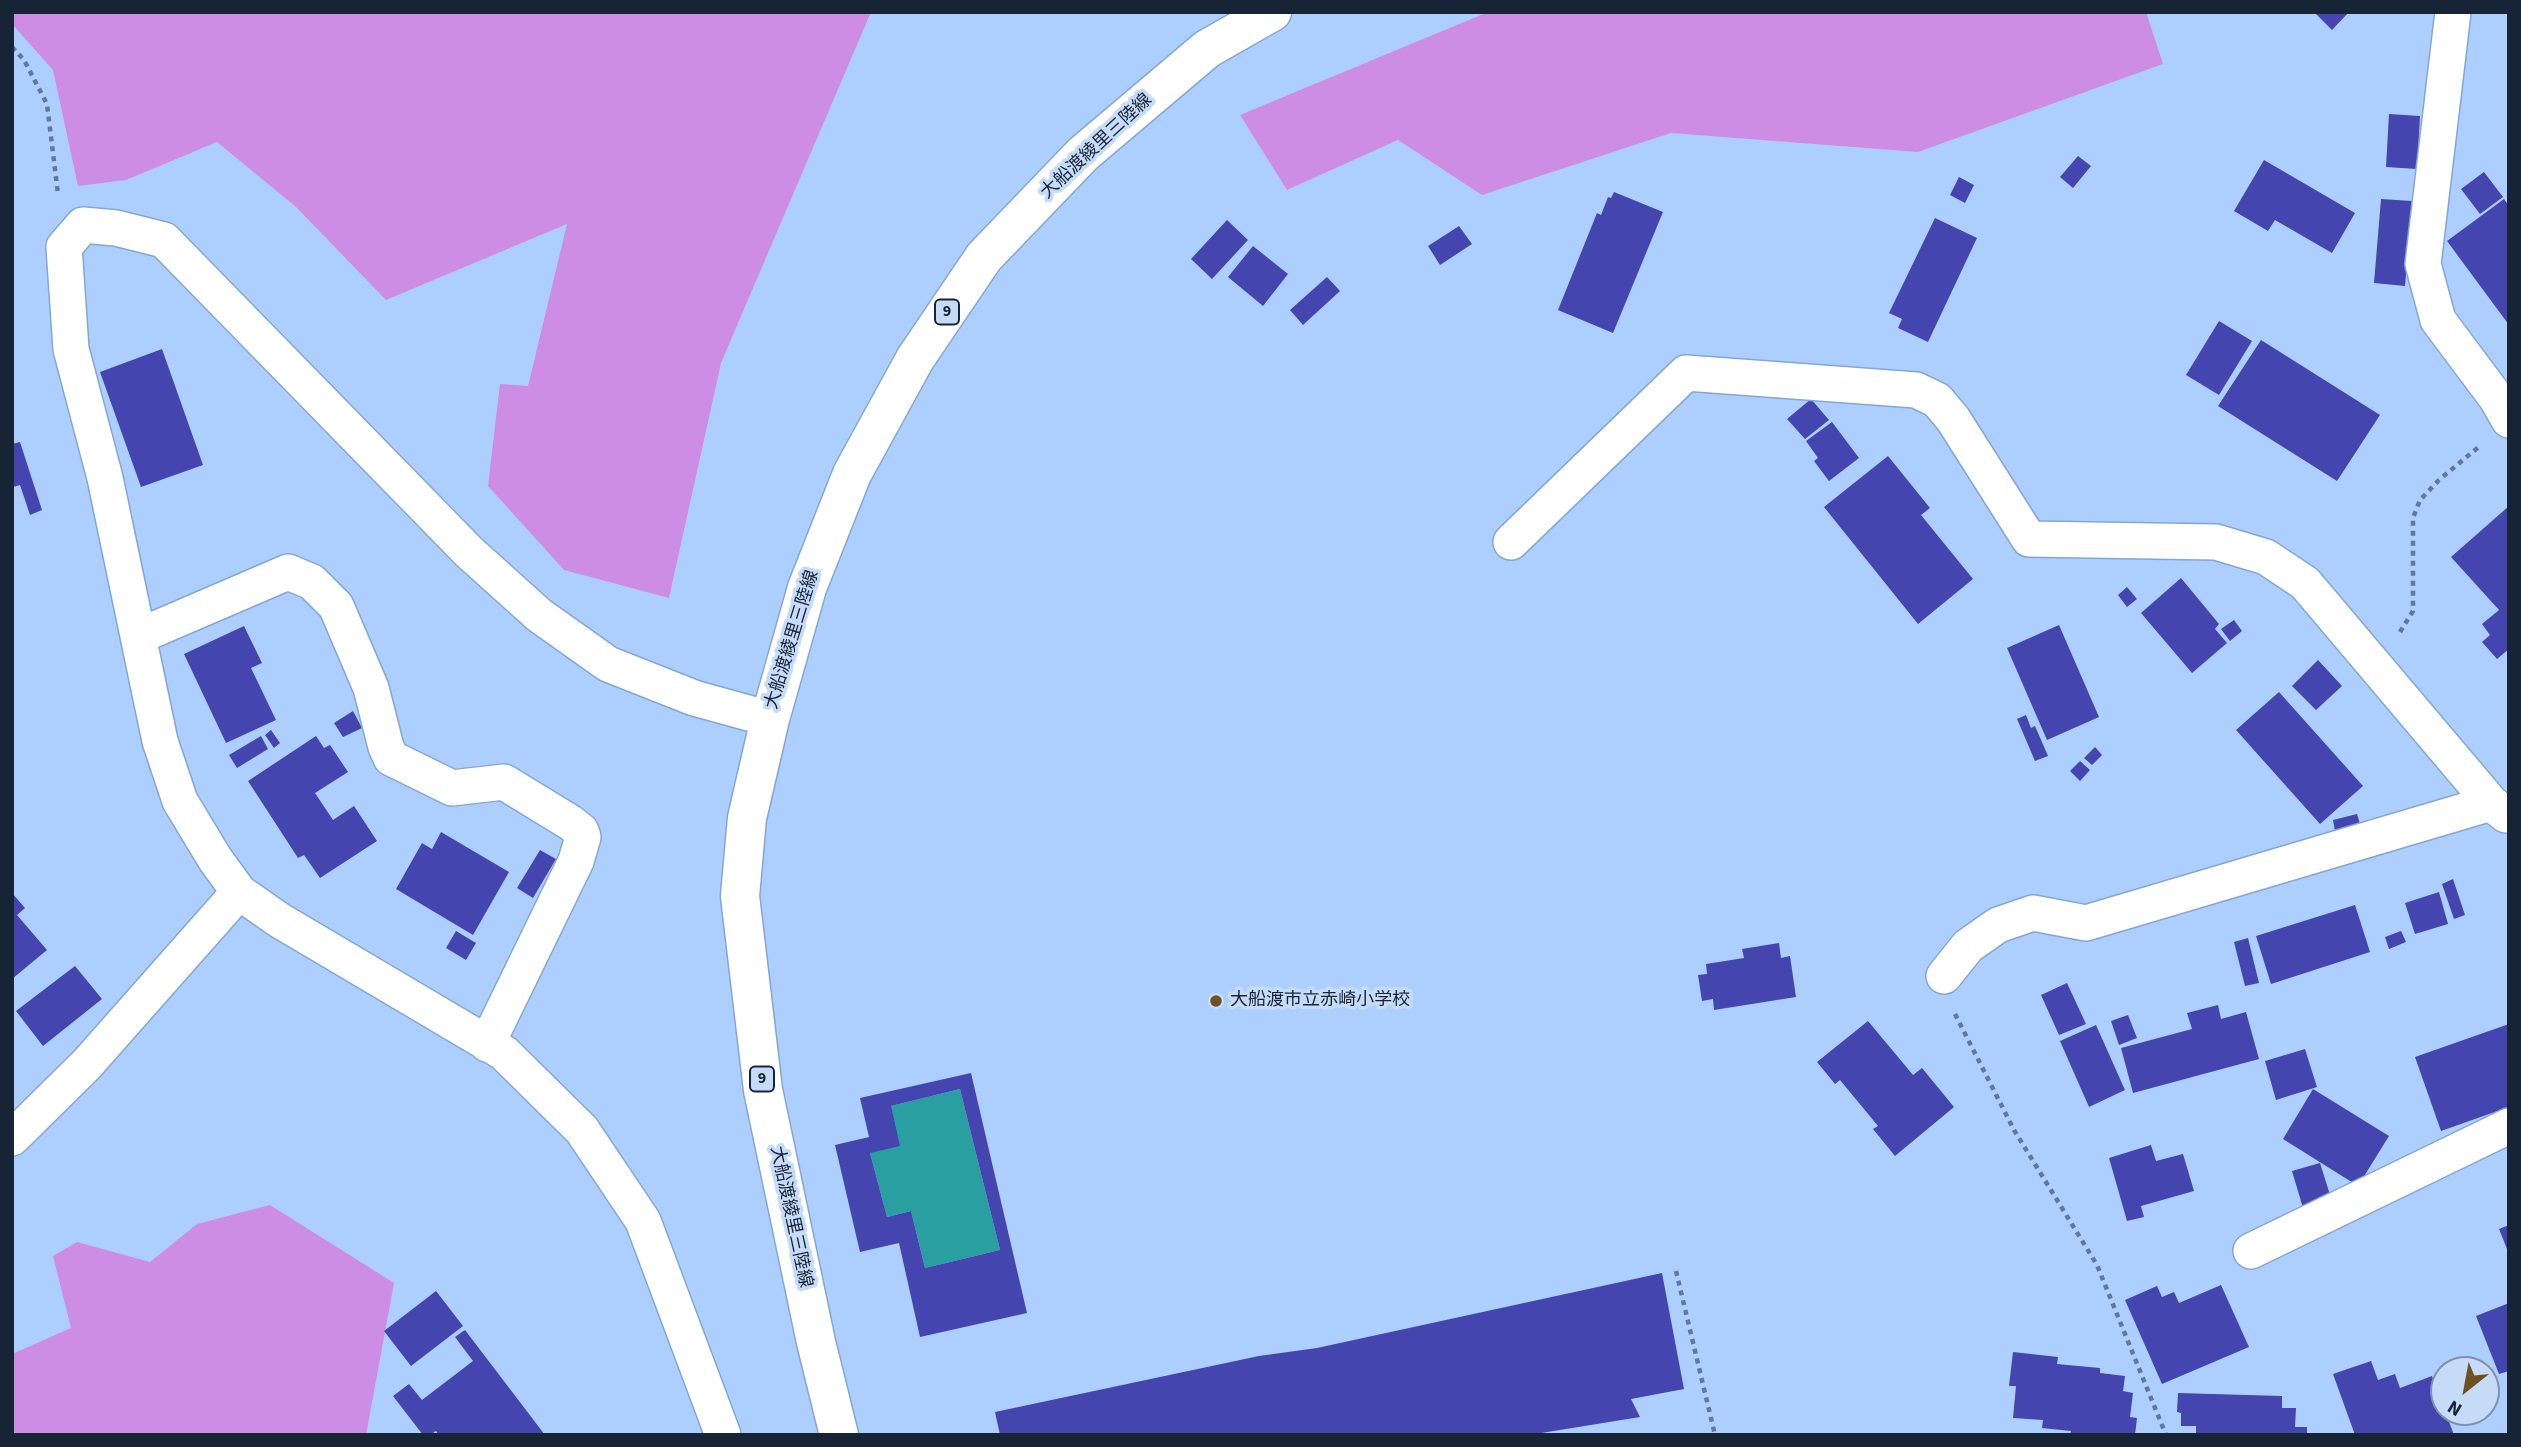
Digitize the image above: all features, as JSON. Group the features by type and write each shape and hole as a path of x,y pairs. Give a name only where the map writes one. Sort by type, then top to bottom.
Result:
{"main road":[{"name":"大船渡綾里三陸線","path":"839,1435 816,1342 763,1090 740,896 747,818 770,719 807,588 852,474 915,359 984,257 1083,154 1207,49 1272,12"}],"street":[{"path":"2453,12 2423,264 2438,320 2497,399 2499,429"},
{"path":"723,1435 643,1222 582,1130 504,1053 279,920 239,892 180,802 160,741 105,478 71,349 64,247 83,225 116,228 164,240 469,552 539,615 608,664 694,698 770,719"},
{"path":"1511,542 1686,373 1916,390 1937,400 1953,419 2029,539 2216,542 2266,557 2305,583 2500,810 2086,923 2033,913 1998,925 1968,946 1944,976"},
{"path":"139,636 288,572 312,582 335,606 371,688 391,758 452,788 504,782 581,831 583,837 576,861 487,1044"},
{"path":"12,1138 87,1064 239,892"},
{"path":"2251,1251 2509,1126"}],"path":[{"path":"12,47 24,60 47,104 64,247"},
{"path":"2371,662 2405,627 2413,611 2413,518 2420,500 2438,480 2499,429"},
{"path":"1944,976 1958,1023 2014,1130 2097,1265 2166,1435"},
{"path":"1676,1270 1715,1435"}],"shaded area":[{"path":"12,12 871,12 721,363 669,598 564,570 488,486 500,384 528,386 567,224 386,300 296,207 217,142 126,180 78,186 53,70 12,24"},
{"path":"1488,12 2146,12 2163,64 1918,152 1671,133 1482,195 1398,140 1287,190 1240,115"},
{"path":"960,1089 1000,1250 925,1268 911,1211 887,1217 870,1153 891,1106"},
{"path":"270,1205 394,1283 366,1435 12,1435 12,1354 71,1328 53,1256 77,1242 150,1262 197,1224"}],"building":[{"path":"2349,12 2332,30 2316,14"},
{"path":"2389,114 2420,116 2417,169 2386,167"},
{"path":"2078,156 2091,166 2073,188 2060,177"},
{"path":"2264,160 2355,213 2332,253 2275,220 2268,231 2234,211"},
{"path":"2484,172 2503,197 2480,214 2461,189"},
{"path":"1959,177 1974,185 1965,203 1950,195"},
{"path":"1614,192 1663,212 1613,333 1558,310 1597,213 1601,215 1608,197 1611,198"},
{"path":"2381,199 2412,201 2405,286 2374,283"},
{"path":"2504,199 2509,206 2509,325 2447,241"},
{"path":"1935,218 1977,238 1928,342 1898,328 1902,319 1889,313"},
{"path":"1227,220 1248,240 1212,279 1191,259"},
{"path":"1459,226 1472,244 1440,265 1428,246"},
{"path":"1253,246 1288,274 1263,306 1228,277"},
{"path":"1327,277 1340,291 1303,325 1290,310"},
{"path":"2219,321 2252,341 2219,395 2186,375"},
{"path":"2261,340 2380,415 2337,481 2218,406"},
{"path":"162,349 203,465 141,487 100,372"},
{"path":"1811,399 1829,420 1805,439 1787,419"},
{"path":"1832,422 1859,458 1829,481 1814,461 1818,458 1806,441"},
{"path":"20,442 42,510 30,515 20,485 12,485 12,444"},
{"path":"1888,456 1930,508 1921,515 1973,579 1918,624 1824,507"},
{"path":"2509,506 2509,649 2497,659 2482,642 2490,635 2482,624 2499,610 2451,557"},
{"path":"2181,578 2219,624 2215,629 2227,643 2192,673 2141,613"},
{"path":"2127,587 2137,599 2127,607 2118,595"},
{"path":"2234,620 2242,631 2230,641 2221,629"},
{"path":"2059,625 2099,717 2047,740 2007,648"},
{"path":"244,626 262,663 251,668 276,720 226,743 184,654"},
{"path":"2318,660 2342,686 2316,710 2292,686"},
{"path":"2279,692 2363,786 2320,824 2236,730"},
{"path":"353,711 362,728 343,737 334,723"},
{"path":"2026,715 2031,728 2035,726 2048,756 2035,761 2017,719"},
{"path":"271,730 280,743 274,748 265,735"},
{"path":"261,736 268,749 237,768 229,755"},
{"path":"316,736 324,748 330,745 348,772 315,793 333,820 354,806 377,841 320,878 304,855 298,858 248,781"},
{"path":"2095,747 2102,755 2092,765 2084,758"},
{"path":"2080,761 2090,770 2080,781 2070,771"},
{"path":"2357,814 2360,824 2335,831 2333,820"},
{"path":"441,832 509,872 473,935 396,889 422,843 432,849"},
{"path":"540,850 556,859 533,898 517,888"},
{"path":"2453,879 2465,915 2454,919 2442,884"},
{"path":"2439,892 2448,924 2415,934 2405,903"},
{"path":"12,893 25,908 17,915 47,950 12,979"},
{"path":"2355,905 2370,952 2271,984 2256,936"},
{"path":"456,931 476,943 466,960 446,948"},
{"path":"2401,931 2406,942 2389,949 2385,937"},
{"path":"2248,938 2259,983 2245,986 2234,942"},
{"path":"1779,943 1781,958 1790,956 1796,997 1714,1010 1713,999 1702,1001 1698,975 1707,974 1706,964 1744,958 1742,949"},
{"path":"75,966 102,999 43,1046 16,1011"},
{"path":"2067,983 2086,1024 2059,1035 2041,995"},
{"path":"2218,1005 2221,1019 2246,1012 2259,1059 2133,1093 2121,1048 2192,1029 2187,1013"},
{"path":"2128,1015 2137,1038 2119,1045 2111,1021"},
{"path":"1868,1021 1913,1075 1922,1068 1954,1107 1895,1156 1873,1129 1878,1126 1840,1080 1835,1084 1817,1062"},
{"path":"2509,1024 2509,1107 2441,1131 2415,1057"},
{"path":"2096,1025 2125,1090 2089,1107 2060,1041"},
{"path":"2305,1049 2317,1087 2276,1100 2265,1061"},
{"path":"971,1073 1027,1313 920,1337 899,1243 860,1252 835,1145 869,1137 860,1098","holes":["960,1089 1000,1250 925,1268 911,1211 887,1217 870,1153 900,1146 891,1106"]},
{"path":"2313,1089 2389,1136 2358,1186 2283,1139"},
{"path":"2151,1145 2156,1161 2183,1154 2194,1191 2141,1206 2144,1217 2127,1221 2109,1158"},
{"path":"2320,1163 2331,1198 2303,1208 2292,1171"},
{"path":"2509,1225 2509,1254 2499,1229"},
{"path":"1662,1273 1684,1389 1631,1399 1640,1417 1529,1435 1000,1435 995,1412 1259,1356 1317,1348"},
{"path":"2221,1285 2249,1347 2162,1384 2125,1300 2157,1286 2162,1297 2174,1292 2179,1303"},
{"path":"436,1291 463,1326 411,1366 384,1331"},
{"path":"2509,1303 2509,1371 2500,1374 2500,1356 2492,1356 2476,1316"},
{"path":"465,1330 545,1435 439,1435 436,1431 423,1435 393,1396 409,1384 422,1400 473,1361 455,1337"},
{"path":"2013,1352 2058,1357 2057,1364 2100,1368 2100,1373 2125,1376 2123,1391 2133,1393 2130,1417 2137,1418 2135,1435 2070,1435 2071,1431 2042,1428 2043,1420 2013,1418 2016,1386 2009,1386"},
{"path":"2371,1361 2378,1380 2395,1374 2400,1388 2430,1377 2430,1426 2451,1426 2454,1435 2355,1435 2333,1374"},
{"path":"2178,1393 2282,1396 2282,1408 2296,1408 2295,1427 2307,1427 2307,1435 2196,1435 2196,1426 2181,1426 2181,1413 2177,1412"}],"place":[{"name":"大船渡市立赤崎小学校","path":"1216,1001"}]}
